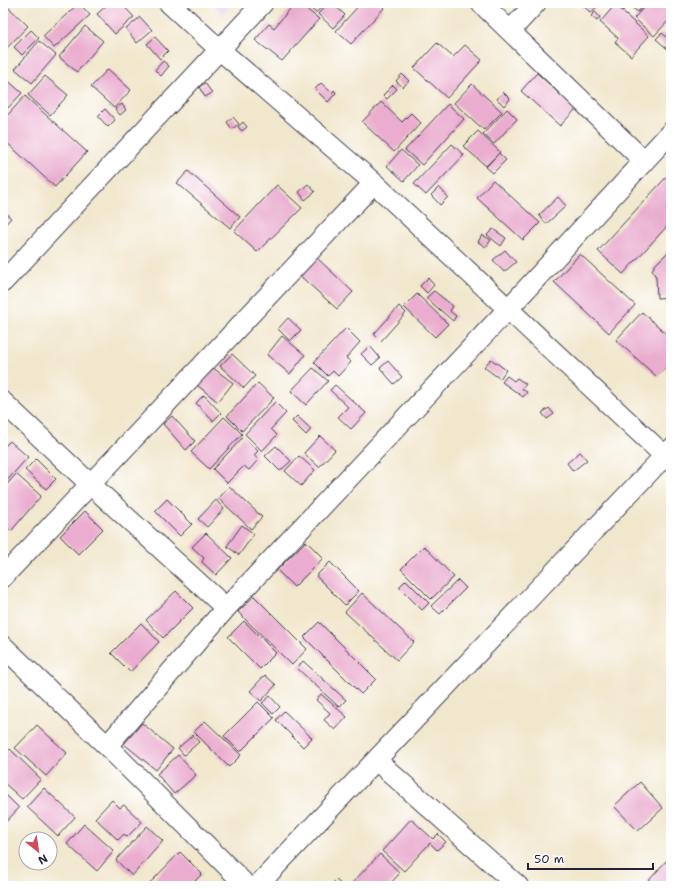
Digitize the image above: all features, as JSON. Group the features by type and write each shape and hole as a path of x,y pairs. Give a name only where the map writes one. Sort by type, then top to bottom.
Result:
{"street":[{"path":"169,3 220,50 374,183 508,309 669,456 376,760 257,886"},
{"path":"3,282 263,3"},
{"path":"481,3 644,160"},
{"path":"510,31 536,3"},
{"path":"107,746 226,608 508,309 671,132"},
{"path":"3,577 374,183"},
{"path":"3,402 226,608"},
{"path":"3,646 107,746 247,886"},
{"path":"376,760 518,886"}],"shaded area":[{"path":"211,3 233,3 223,14"}],"building":[{"path":"3,3 28,26 3,52"},
{"path":"79,3 90,15 54,48 43,36"},
{"path":"109,3 121,3 134,17 115,34 97,14"},
{"path":"295,3 299,3 319,19 282,61 255,40 269,24 274,28"},
{"path":"304,3 325,3 316,13"},
{"path":"328,3 332,3 345,15 333,28 318,14"},
{"path":"361,3 379,3 384,8 351,44 336,31"},
{"path":"580,3 600,3 591,13"},
{"path":"614,3 645,3 638,12 628,5 623,11"},
{"path":"648,3 671,3 671,18 654,36 634,18"},
{"path":"615,5 649,36 631,56 615,42 618,38 600,22"},
{"path":"595,12 600,17 597,21 591,16"},
{"path":"140,17 152,30 137,43 126,29"},
{"path":"85,26 103,41 77,72 59,57"},
{"path":"31,30 39,38 22,55 14,47"},
{"path":"662,33 671,41 671,52 656,39"},
{"path":"155,37 168,51 160,59 147,44"},
{"path":"39,41 56,55 32,83 15,69"},
{"path":"437,43 453,57 465,45 482,60 447,98 414,68"},
{"path":"163,61 169,66 161,76 155,70"},
{"path":"108,69 131,90 114,108 91,87"},
{"path":"537,73 576,109 560,126 521,91"},
{"path":"402,74 409,81 403,87 396,81"},
{"path":"45,76 68,95 50,115 28,95"},
{"path":"4,77 22,93 8,108 3,104"},
{"path":"205,83 212,93 205,97 199,87"},
{"path":"321,83 332,93 334,90 336,93 328,102 315,89"},
{"path":"472,84 502,112 484,130 454,103"},
{"path":"393,85 397,89 387,99 383,95"},
{"path":"503,92 510,99 504,106 497,99"},
{"path":"25,96 87,152 55,187 3,139 3,120"},
{"path":"381,102 402,122 411,113 421,123 394,152 362,122"},
{"path":"122,104 126,110 120,115 115,109"},
{"path":"448,104 464,119 422,165 405,150"},
{"path":"105,109 115,120 108,127 98,116"},
{"path":"507,109 517,119 494,144 483,134"},
{"path":"233,117 239,124 232,129 227,122"},
{"path":"243,122 247,127 242,131 238,127"},
{"path":"478,131 500,152 486,166 463,146"},
{"path":"452,144 464,155 426,195 414,184"},
{"path":"401,150 418,165 404,181 387,166"},
{"path":"499,153 506,160 493,173 486,167"},
{"path":"188,171 240,217 230,228 177,183"},
{"path":"671,172 671,222 623,274 598,251"},
{"path":"493,180 540,223 523,240 477,198"},
{"path":"308,184 315,192 305,200 299,192"},
{"path":"277,185 302,208 257,252 234,231"},
{"path":"439,187 448,197 440,205 431,195"},
{"path":"558,197 566,206 546,224 539,215"},
{"path":"3,211 11,218 3,227"},
{"path":"493,229 506,238 501,246 487,235"},
{"path":"482,235 491,240 486,247 478,242"},
{"path":"671,249 671,297 657,298 656,277 652,270"},
{"path":"505,250 516,262 504,272 493,260"},
{"path":"580,254 635,305 609,333 554,282"},
{"path":"315,256 353,292 337,309 298,274"},
{"path":"428,278 434,285 427,293 420,286"},
{"path":"434,291 453,306 450,311 456,316 453,321 426,298"},
{"path":"417,294 448,324 435,337 404,307"},
{"path":"399,306 406,313 381,341 374,334"},
{"path":"642,312 671,338 671,362 657,377 616,340"},
{"path":"288,318 301,330 290,341 278,329"},
{"path":"346,328 360,342 346,358 351,362 338,376 333,371 328,376 314,362"},
{"path":"282,336 305,355 290,374 267,355"},
{"path":"370,346 380,358 372,365 361,354"},
{"path":"232,354 255,376 244,388 220,366"},
{"path":"491,359 506,370 500,379 484,367"},
{"path":"388,361 402,377 394,384 380,368"},
{"path":"212,367 233,383 218,402 197,385"},
{"path":"313,368 328,381 306,405 291,391"},
{"path":"507,376 514,381 517,378 526,384 522,389 527,392 523,397 502,382"},
{"path":"258,383 274,398 242,431 227,416"},
{"path":"335,385 366,413 351,429 338,417 348,407 330,390"},
{"path":"204,395 221,413 213,421 196,403"},
{"path":"275,402 286,413 271,429 277,435 262,451 245,434"},
{"path":"549,408 554,414 547,419 542,413"},
{"path":"172,416 195,441 186,450 163,424"},
{"path":"297,416 311,429 306,435 292,421"},
{"path":"224,417 242,434 209,469 191,452"},
{"path":"320,436 335,450 319,467 304,453"},
{"path":"243,437 258,451 254,455 258,460 249,470 244,466 227,483 213,469"},
{"path":"10,441 28,457 3,485 3,448"},
{"path":"276,446 291,461 280,471 265,456"},
{"path":"580,452 587,460 573,471 567,463"},
{"path":"299,456 315,470 301,486 285,471"},
{"path":"36,459 56,479 46,489 25,470"},
{"path":"16,474 41,496 11,531 3,524 3,489"},
{"path":"229,486 262,517 251,529 218,498"},
{"path":"167,499 192,524 180,536 155,511"},
{"path":"216,500 224,509 207,527 198,519"},
{"path":"85,511 103,529 78,554 60,536"},
{"path":"242,525 254,534 239,555 227,546"},
{"path":"206,533 232,558 216,575 202,562 204,558 192,547"},
{"path":"306,541 323,558 294,587 277,570"},
{"path":"424,546 454,577 431,599 401,569"},
{"path":"330,562 359,591 345,605 316,576"},
{"path":"406,580 429,603 422,610 399,587"},
{"path":"458,580 466,588 440,614 431,606"},
{"path":"176,591 193,608 163,638 146,620"},
{"path":"362,593 414,642 397,660 345,612"},
{"path":"254,596 307,649 292,665 238,612"},
{"path":"244,621 276,653 260,669 228,637"},
{"path":"319,622 376,679 361,694 304,637"},
{"path":"141,623 159,642 130,672 111,653"},
{"path":"303,661 346,700 339,707 297,668"},
{"path":"265,675 276,685 261,701 250,691"},
{"path":"321,694 347,717 335,730 324,720 330,713 316,700"},
{"path":"270,696 280,707 273,714 262,703"},
{"path":"258,702 274,718 240,752 224,736"},
{"path":"284,711 312,738 303,747 276,720"},
{"path":"205,721 241,755 229,767 194,732"},
{"path":"142,723 173,749 156,770 124,744"},
{"path":"37,725 67,753 46,776 15,748"},
{"path":"193,735 199,742 184,755 178,748"},
{"path":"10,749 41,779 22,799 3,782 3,757"},
{"path":"178,755 196,775 174,794 157,774"},
{"path":"640,782 663,808 638,831 614,806"},
{"path":"44,788 75,817 58,836 58,831 53,831 27,807"},
{"path":"3,792 19,808 3,825"},
{"path":"112,800 120,808 124,805 142,822 127,837 124,834 118,840 95,818"},
{"path":"411,819 433,839 438,834 446,842 437,850 430,843 404,871 382,851"},
{"path":"84,824 114,851 97,871 67,844"},
{"path":"147,826 163,841 132,876 116,860"},
{"path":"180,852 202,874 190,886 147,886"},
{"path":"380,854 400,873 388,886 349,886"},
{"path":"666,861 671,866 671,886 644,886"},
{"path":"336,880 343,886 330,886"}]}
